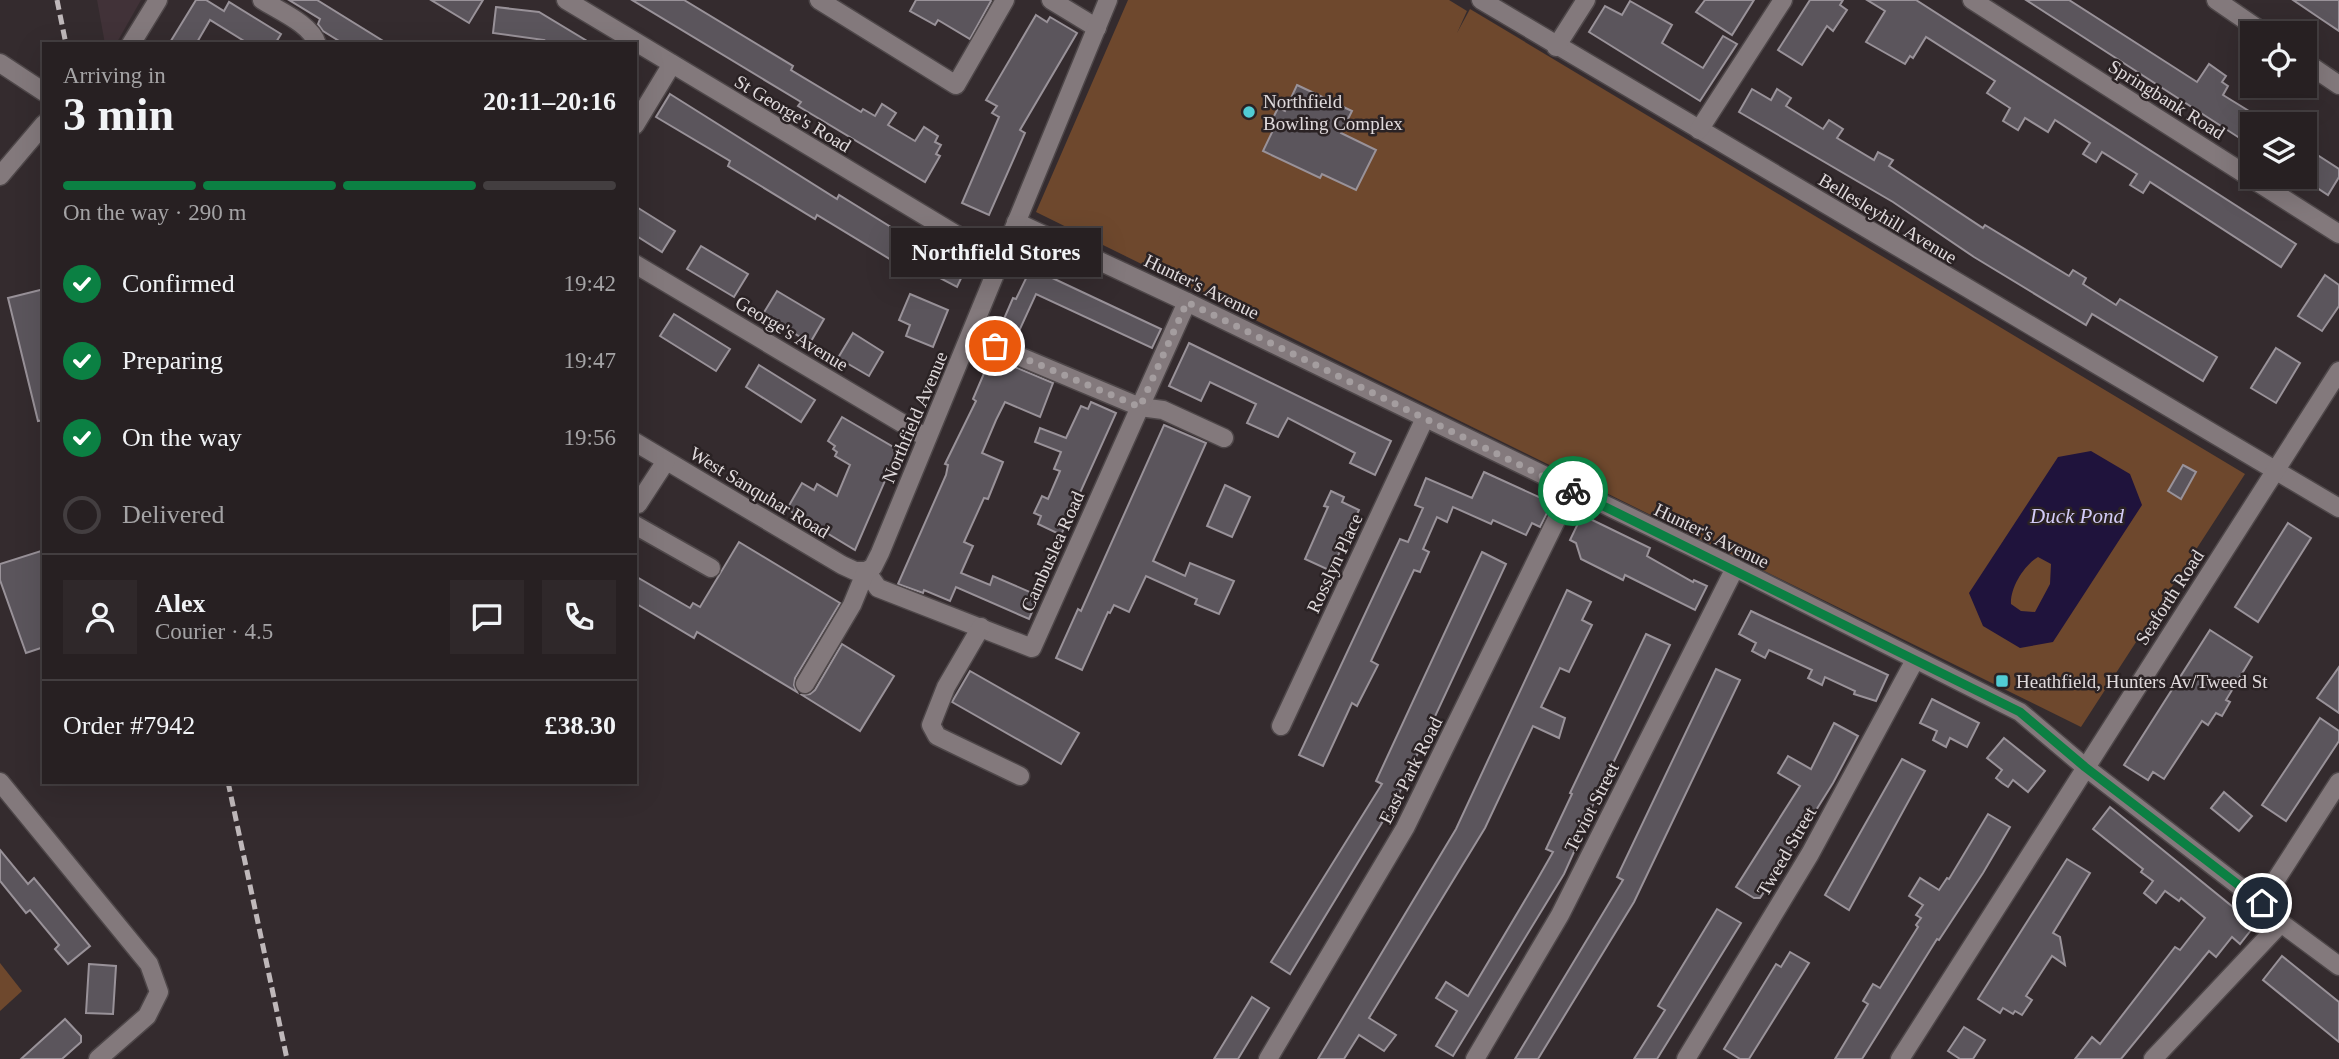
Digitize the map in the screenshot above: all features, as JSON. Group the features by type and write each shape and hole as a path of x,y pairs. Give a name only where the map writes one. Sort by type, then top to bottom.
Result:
{"street":[{"name":"St George's Road","path":"566,0 636,42"},
{"path":"818,0 956,85 1005,0"},
{"path":"1051,0 1097,28"},
{"name":"Northfield Avenue","path":"806,684 852,605 866,572 873,567 880,553 1108,0"},
{"name":"Bellesleyhill Avenue","path":"1481,0 1556,47 2339,508"},
{"path":"1556,47 1586,0"},
{"path":"1699,130 1783,0"},
{"name":"Springbank Road","path":"1972,0 2339,233"},
{"path":"2216,0 2247,21"},
{"path":"132,42 155,1"},
{"path":"267,1 315,36 316,42"},
{"name":"St George's Road","path":"637,43 1000,261"},
{"path":"0,63 42,91"},
{"path":"637,122 672,64"},
{"path":"2317,70 2339,85"},
{"path":"0,176 42,126"},
{"name":"Hunter's Avenue","path":"1016,222 1187,302 1735,569 2020,712 2085,767 2262,903 2281,923 2339,966"},
{"name":"George's Avenue","path":"637,265 927,439"},
{"name":"Cambuslea Road","path":"866,572 878,588 979,631 1032,648 1187,302"},
{"path":"971,336 1140,407 1163,410 1224,438"},
{"name":"Seaforth Road","path":"1900,1059 2339,371"},
{"name":"Rosslyn Place","path":"1281,726 1425,418"},
{"name":"West Sanquhar Road","path":"637,443 842,565 855,571 866,572"},
{"path":"637,504 666,461"},
{"name":"East Park Road","path":"1268,1059 1405,828 1571,490"},
{"path":"637,526 710,568"},
{"name":"Teviot Street","path":"1475,1059 1560,915 1735,569"},
{"path":"979,631 946,687 932,717 933,732 1020,776"},
{"name":"Tweed Street","path":"1686,1059 1810,854 1916,660"},
{"path":"0,782 149,964 159,992 147,1016 98,1059"},
{"path":"2262,903 2339,782"},
{"path":"2153,1059 2281,923"}],"shaded area":[{"path":"97,0 141,0 117,42 105,42"},
{"path":"1128,0 1449,0 1467,11 1457,33 1470,9 2245,474 2081,727 1036,212"},
{"path":"0,963 22,991 0,1011"}],"water":[{"name":"Duck Pond","path":"2091,451 2130,474 2142,505 2053,642 2020,648 1983,626 1969,593 2058,457","holes":["2038,557 2051,564 2050,584 2035,612 2021,611 2011,604 2015,584 2028,565"]}],"building":[{"path":"196,0 206,0 224,11 229,2 281,34 276,42 246,42 210,20 197,42 170,42"},
{"path":"289,0 317,0 385,42 341,42 323,31 318,24 320,19"},
{"path":"431,0 483,0 469,23"},
{"path":"632,0 684,0 793,66 791,70 861,112 863,109 875,116 882,104 896,113 888,125 915,141 924,127 938,136 935,142 941,145 936,154 940,156 925,182 798,106 801,102"},
{"path":"916,0 991,1 970,39 938,20 935,25 910,11"},
{"path":"1705,0 1754,0 1732,35 1696,12"},
{"path":"1810,0 1843,0 1840,5 1847,10 1833,31 1827,26 1802,65 1778,50"},
{"path":"1867,0 1916,0 2296,244 2281,267 2150,182 2143,193 2130,185 2137,174 2102,152 2096,162 2083,154 2090,143 2055,120 2048,132 2025,118 2018,130 2003,121 2010,108 1987,93 1995,81 1926,37 1913,58 1910,56 1905,64 1866,42 1885,11"},
{"path":"2026,0 2069,0 2197,82 2209,64 2226,76 2222,82 2228,86 2223,95 2251,112 2240,112 2240,138"},
{"path":"2293,0 2339,0 2339,31 2321,19"},
{"path":"1630,1 1672,25 1662,43 1703,68 1723,36 1737,44 1700,101 1589,32 1605,6 1622,15"},
{"path":"496,7 539,12 589,42 543,42 544,40 493,33"},
{"path":"1036,15 1047,22 1050,17 1077,33 1020,130 1025,133 989,215 962,203 999,117 992,113 997,106 986,100"},
{"path":"1297,85 1352,111 1341,133 1376,150 1356,190 1322,174 1320,178 1263,151 1276,124 1271,122 1278,108 1285,111"},
{"path":"1752,89 1771,100 1777,89 1791,98 1786,106 1823,129 1829,120 1843,129 1837,138 1874,160 1878,152 1893,160 1889,166 1983,228 1985,225 2069,276 2073,270 2086,278 2083,284 2116,305 2120,299 2217,357 2203,381 2092,314 2086,325 1974,257 1893,202 1739,112"},
{"path":"670,94 837,199 839,195 907,237 905,240 921,248 919,254 964,272 957,287 896,255 893,261 817,215 815,219 728,166 730,161 656,117"},
{"path":"2317,155 2339,169 2339,177 2328,195 2317,188"},
{"path":"637,207 675,231 662,252 637,236"},
{"path":"701,246 748,274 734,297 687,269"},
{"path":"1031,268 1161,329 1152,348 1036,294 1014,342 997,335 1013,298 1016,299"},
{"path":"2325,275 2339,285 2339,306 2322,331 2298,316"},
{"path":"42,290 42,420 38,421 8,298"},
{"path":"777,291 824,319 810,343 763,314"},
{"path":"910,294 948,310 933,347 906,336 910,325 899,320"},
{"path":"674,314 730,349 716,371 660,336"},
{"path":"853,333 883,352 869,376 838,358"},
{"path":"1189,343 1391,441 1375,475 1350,463 1355,453 1288,418 1278,437 1247,423 1256,404 1210,382 1201,401 1169,386"},
{"path":"2276,348 2300,363 2276,403 2251,388"},
{"path":"991,357 1053,383 1040,417 1005,402 996,420 982,453 1003,462 988,499 984,498 964,542 973,546 961,573 990,585 993,576 1039,596 1029,619 956,587 950,601 924,590 923,593 898,584 946,475 948,465 945,464 976,401 973,399"},
{"path":"759,365 815,400 801,422 746,387"},
{"path":"1091,402 1116,413 1061,535 1038,524 1041,516 1034,513 1042,496 1048,499 1060,471 1054,469 1061,452 1035,442 1040,428 1066,438 1081,406 1088,409"},
{"path":"842,417 895,448 897,453 855,550 787,509 802,483 814,490 817,484 837,496 850,465 835,456 835,446 828,441"},
{"path":"1164,425 1206,443 1153,561 1185,576 1190,563 1234,581 1219,614 1195,604 1197,599 1146,576 1129,612 1114,605 1110,613 1108,612 1082,670 1056,658 1078,609 1081,611"},
{"path":"2183,465 2196,472 2181,499 2168,491"},
{"path":"1484,472 1552,503 1540,527 1532,523 1526,535 1493,520 1491,524 1453,507 1447,522 1437,517 1423,549 1429,552 1420,572 1414,570 1371,661 1378,665 1357,706 1352,703 1323,766 1299,755 1400,539 1408,542 1423,508 1415,505 1426,478 1472,498"},
{"path":"1225,485 1250,497 1232,537 1207,526"},
{"path":"1331,491 1344,497 1342,502 1359,510 1331,571 1305,559 1328,507 1324,506"},
{"path":"1582,515 1650,548 1647,556 1693,582 1694,580 1707,586 1695,610 1625,575 1623,580 1581,559 1576,543 1570,540"},
{"path":"2288,523 2311,538 2258,622 2235,607"},
{"path":"739,542 840,603 795,678 797,692 697,632 694,638 637,604 637,577 690,608 693,603 700,607"},
{"path":"42,551 42,648 26,653 0,580 0,564"},
{"path":"1482,552 1506,564 1397,798 1290,974 1271,962 1382,784 1376,781"},
{"path":"1567,590 1591,602 1582,620 1592,625 1569,672 1560,668 1541,707 1565,718 1559,738 1533,726 1485,828 1369,1018 1396,1035 1384,1051 1359,1035 1344,1059 1318,1059 1456,829"},
{"path":"1751,611 1888,675 1876,701 1854,694 1855,691 1825,677 1822,685 1808,678 1812,670 1769,650 1765,658 1752,651 1756,643 1739,634"},
{"path":"2210,630 2252,657 2226,700 2230,702 2222,716 2216,713 2208,725 2202,721 2164,779 2153,772 2148,780 2124,765"},
{"path":"1646,634 1670,645 1590,811 1592,812 1564,874 1453,1056 1436,1046 1457,1011 1436,998 1446,982 1468,996 1537,880 1553,852 1546,849 1572,794 1570,793"},
{"path":"842,644 894,676 860,731 802,695 815,690"},
{"path":"2339,667 2339,713 2317,698"},
{"path":"1716,669 1740,680 1634,902 1538,1059 1515,1059 1623,880 1617,877"},
{"path":"970,671 1079,733 1061,764 952,702"},
{"path":"1932,699 1979,723 1967,747 1950,738 1946,747 1933,740 1937,731 1920,723"},
{"path":"2320,718 2339,731 2339,741 2286,821 2262,805"},
{"path":"1834,723 1858,736 1795,844 1760,898 1754,898 1736,887 1800,786 1778,773 1788,756 1811,769"},
{"path":"2004,738 2045,771 2028,792 2013,780 2008,787 2002,783 1996,778 2002,770 1987,758"},
{"path":"1902,759 1925,771 1849,910 1825,895"},
{"path":"2224,792 2252,816 2239,831 2211,808"},
{"path":"2110,807 2255,925 2240,944 2232,937 2216,957 2209,951 2121,1059 2075,1059 2092,1037 2100,1044 2175,947 2180,950 2205,918 2181,898 2179,901 2165,891 2156,903 2144,893 2153,881 2141,872 2143,869 2093,829"},
{"path":"1988,814 2010,827 1983,873 1939,940 1937,939 1862,1059 1835,1059 1868,1004 1863,1001 1873,984 1880,988 1918,927 1916,925 1921,918 1916,915 1923,905 1909,896 1920,878 1939,890 1947,878 1949,879"},
{"path":"0,850 28,884 34,878 90,946 68,964 55,949 59,945 30,910 26,913 0,881"},
{"path":"2067,859 2090,873 2053,933 2060,937 2065,965 2052,956 2026,996 2032,1000 2022,1015 2015,1011 2013,1014 2003,1008 2000,1013 1978,999"},
{"path":"1717,909 1741,923 1657,1059 1634,1059 1665,1010 1658,1006"},
{"path":"1790,952 1809,963 1749,1059 1740,1059 1724,1049 1776,964 1781,967"},
{"path":"2282,956 2339,1002 2339,1042 2263,980"},
{"path":"89,964 116,966 113,1014 86,1013"},
{"path":"1252,997 1269,1008 1238,1059 1214,1059"},
{"path":"65,1019 81,1036 81,1042 62,1059 21,1059"},
{"path":"1964,1027 1985,1040 1973,1059 1960,1059 1948,1051"}],"railway":[{"path":"57,0 66,42"},
{"path":"228,784 287,1059"}],"way so far":[{"path":"995,346 1140,407 1187,302 1573,491"}],"place":[{"name":"Northfield Bowling Complex","path":"1249,112"},
{"name":"Northfield Stores","path":"995,346"},
{"name":"Heathfield, Hunters Av/Tweed St","path":"2002,681"}],"route":[{"path":"1573,491 2020,712 2085,767 2262,903"}]}
